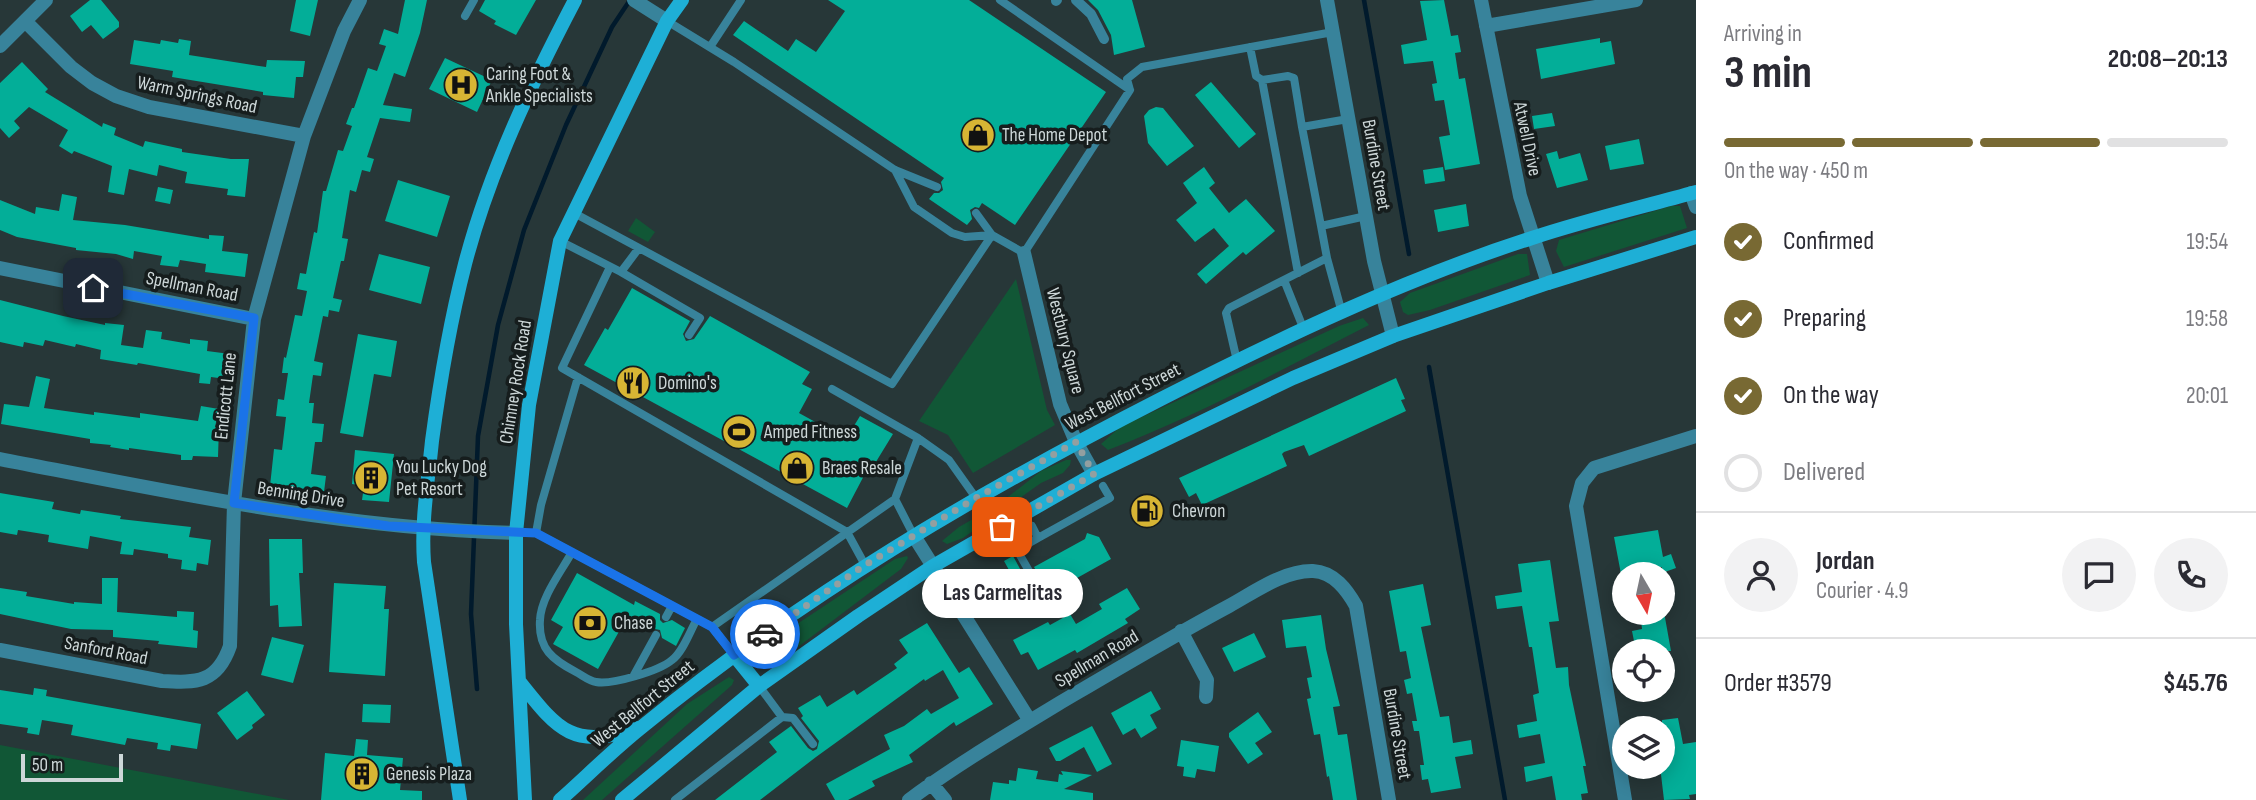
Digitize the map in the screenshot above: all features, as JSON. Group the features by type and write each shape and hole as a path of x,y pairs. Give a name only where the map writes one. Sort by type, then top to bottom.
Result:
{"main road":[{"path":"460,800 427,590 422,530 438,395 449,331 466,261 489,190 523,106 575,0"},
{"name":"Chimney Rock Road","path":"525,800 516,624 516,533 530,405 560,241 667,21 682,0"},
{"name":"West Bellfort Street","path":"560,800 642,727 734,655 865,565 1076,442 1237,361 1382,295 1532,238 1694,197"},
{"path":"622,800 760,687 858,616 933,566 1094,474 1293,378 1393,336 1548,283 1696,237"},
{"path":"734,655 760,687"},
{"path":"519,681 541,709 565,731 588,738 611,737 642,727"}],"street":[{"path":"0,46 46,0"},
{"name":"Endicott Lane","path":"206,679 224,663 230,646 234,503 254,318 304,136 344,31 360,0"},
{"path":"635,0 667,21"},
{"path":"1076,0 1091,14 1104,39"},
{"name":"Burdine Street","path":"1327,0 1366,216 1393,336"},
{"name":"Atwell Drive","path":"1481,0 1520,196 1548,283"},
{"path":"1486,26 1636,0"},
{"name":"Warm Springs Road","path":"25,21 71,67 116,96 149,107 304,136"},
{"name":"Westbury Square","path":"1024,253 1060,404 1076,442 1094,474"},
{"name":"Spellman Road","path":"0,268 254,318"},
{"path":"1625,800 1576,506 1582,483 1594,468 1696,436"},
{"name":"Benning Drive","path":"0,460 342,521 422,530 516,533"},
{"path":"914,536 1030,721"},
{"name":"Burdine Street","path":"1314,571 1345,587 1356,606 1389,800"},
{"name":"Spellman Road","path":"909,800 931,783 1030,721 1181,631 1278,580 1297,573 1314,571"},
{"path":"1181,631 1207,680 1206,697"},
{"name":"Sanford Road","path":"0,650 162,681 206,679"},
{"path":"931,783 945,800"}],"lane":[{"path":"465,16 474,0"},
{"path":"710,47 741,0"},
{"path":"1000,0 1130,90"},
{"path":"667,21 895,170 937,187"},
{"path":"976,213 992,234 1024,253 1130,90 1127,79 1142,66 1333,32"},
{"path":"1250,47 1256,76 1262,80 1288,76 1294,78 1327,258 1342,313"},
{"path":"1262,80 1298,273"},
{"path":"1302,127 1348,119"},
{"path":"895,170 914,207 952,233 965,237 992,234"},
{"path":"574,213 892,384 992,234"},
{"path":"1321,226 1366,216"},
{"path":"560,241 621,272 700,318 689,335"},
{"path":"621,272 639,248"},
{"path":"1237,361 1226,313 1229,308 1327,258"},
{"path":"610,267 562,368 848,532 865,565"},
{"path":"1284,280 1304,330"},
{"path":"536,533 541,505 578,377"},
{"path":"832,389 918,438 949,460 976,498"},
{"path":"712,627 895,499 918,438"},
{"path":"1045,599 1017,550 1110,498 1103,486"},
{"path":"895,499 914,536"},
{"path":"1032,526 1038,538"},
{"path":"516,533 536,533 712,627 734,655"},
{"path":"572,552 543,605 540,620 542,643 547,654 556,662 596,682 660,668 675,659 697,619"},
{"path":"666,617 672,606"},
{"path":"634,675 656,635"},
{"path":"760,687 782,717"},
{"path":"675,800 782,717 793,718 813,744"}],"green space":[{"path":"1671,206 1680,206 1687,228 1564,267 1556,251 1559,240"},
{"path":"636,218 655,232 648,242 628,231"},
{"path":"1518,254 1527,254 1530,275 1430,310 1408,315 1403,312 1400,302 1410,293"},
{"path":"1016,279 1047,410 1055,425 973,473 948,435 919,421"},
{"path":"1363,318 1369,325 1207,407 1108,450 1101,444 1120,427 1339,326"},
{"path":"1071,460 1070,465 1063,473 1041,483 963,538 947,544 942,541 959,527 999,504 1041,471"},
{"path":"907,556 901,569 786,656 767,662 761,659 779,636 895,559"},
{"path":"729,677 734,680 732,685 602,800 583,800 687,704"},
{"path":"0,745 289,800 0,800"}],"building":[{"path":"90,0 101,0 119,22 119,27 103,39 91,25 82,32 70,16"},
{"path":"296,0 318,0 310,36 290,31"},
{"path":"405,0 427,0 420,33 405,77 394,73 383,105 412,109 410,122 380,118 367,157 374,159 370,172 362,170 356,192 350,190 342,238 348,239 333,298 342,300 339,312 329,310 328,317 323,316 314,361 323,363 321,376 313,375 309,403 314,403 312,423 324,424 322,442 315,442 311,474 326,476 324,492 270,486 274,449 282,450 286,417 276,416 278,399 284,400 288,373 282,373 284,357 286,358 295,315 302,316 307,291 297,289 300,273 306,274 314,232 317,233 323,191 326,191 338,150 343,151 352,126 346,124 352,108 368,68 377,71 386,46 379,44 384,29 398,34"},
{"path":"485,0 536,0 516,35 494,24 496,21 479,11"},
{"name":"The Home Depot","path":"828,0 969,0 1106,92 1015,225 982,203 979,208 970,210 972,219 967,225 929,199 934,193 943,190 941,182 944,178 733,35 744,21 788,51 796,39 816,52 845,11"},
{"path":"1088,0 1132,0 1145,47 1114,55 1111,35 1098,10"},
{"path":"1444,0 1451,36 1458,35 1461,52 1455,53 1459,79 1465,78 1480,164 1445,170 1439,137 1450,135 1444,100 1435,101 1432,84 1437,83 1433,61 1404,64 1401,45 1427,40 1420,1"},
{"path":"1600,38 1600,43 1611,41 1615,64 1541,79 1536,49"},
{"path":"179,39 191,41 189,55 266,67 267,60 305,61 303,77 296,77 294,98 263,95 263,92 172,77 173,71 130,64 134,40 160,44 161,40 178,43"},
{"name":"Caring Foot & Ankle Specialists","path":"445,58 492,80 477,112 429,89"},
{"path":"22,62 48,89 45,92 102,127 103,123 116,128 114,135 143,147 145,141 182,149 182,152 249,159 245,197 227,195 228,189 185,183 187,172 159,165 157,176 129,169 124,195 108,192 112,166 74,151 72,154 59,146 68,130 29,107 14,121 20,128 9,138 0,128 0,83"},
{"path":"1211,82 1256,134 1239,148 1195,95"},
{"path":"1156,107 1163,108 1194,146 1167,166 1148,143 1144,116"},
{"path":"1552,113 1555,126 1534,129 1532,116"},
{"path":"1639,139 1644,164 1610,170 1605,146"},
{"path":"1557,151 1559,159 1580,153 1588,180 1557,188 1546,154"},
{"path":"1204,167 1215,183 1209,188 1229,213 1246,199 1275,231 1246,255 1243,252 1206,284 1197,274 1229,246 1214,228 1195,242 1176,220 1197,203 1183,183"},
{"path":"1443,167 1445,181 1425,184 1423,170"},
{"path":"398,180 450,196 437,237 385,221"},
{"path":"158,187 173,190 170,204 155,201"},
{"path":"62,194 77,197 73,220 125,225 209,239 209,235 224,236 222,251 248,254 245,277 205,272 206,264 180,260 178,267 160,265 162,256 134,251 133,259 116,254 76,250 17,237 0,230 0,200 35,214 36,207 59,211"},
{"path":"1466,204 1469,226 1438,232 1434,210"},
{"path":"379,254 430,267 421,304 369,290"},
{"path":"632,288 690,321 683,334 686,341 694,339 710,316 810,372 802,384 812,389 799,413 846,439 860,416 893,434 871,470 868,468 847,508 584,365"},
{"path":"0,300 105,325 124,325 121,345 143,348 146,330 162,332 161,339 190,344 190,339 208,341 207,351 230,354 226,379 211,377 210,384 199,383 200,374 100,359 101,350 76,344 75,347 45,340 43,346 24,342 23,347 0,342"},
{"path":"358,334 397,341 391,377 374,374 363,437 340,433"},
{"path":"36,376 50,379 44,408 140,418 140,413 198,421 201,406 219,409 215,427 219,427 218,457 193,456 192,460 181,460 181,455 110,447 111,445 90,443 90,439 1,424 4,404 29,407"},
{"path":"1396,378 1405,399 1401,400 1406,411 1309,456 1304,445 1284,452 1282,454 1287,466 1202,505 1196,493 1189,497 1179,478"},
{"name":"You Lucky Dog Pet Resort","path":"355,450 394,454 389,502 362,500 364,486 352,484"},
{"path":"0,493 54,502 52,509 80,514 81,510 121,516 120,519 191,527 189,537 211,540 208,565 197,563 196,571 181,569 182,560 168,558 168,554 134,549 133,555 120,554 122,542 90,536 88,549 48,542 49,535 18,530 17,535 0,532"},
{"path":"1658,530 1663,557 1671,554 1674,562 1619,562 1614,537"},
{"path":"1087,533 1099,537 1111,559 1052,592 1048,591 1034,567 1085,539"},
{"path":"269,539 302,539 303,573 299,573 302,626 279,627 278,605 270,606"},
{"path":"1013,556 1030,587 999,605 987,583 1009,570 1004,561"},
{"path":"1550,560 1559,621 1549,622 1556,668 1568,667 1569,685 1586,766 1583,766 1588,793 1581,794 1582,800 1556,800 1552,776 1526,782 1524,767 1545,763 1540,734 1519,738 1517,725 1537,721 1533,695 1539,693 1532,647 1529,647 1522,606 1497,609 1495,596 1522,592 1518,564"},
{"name":"Chase","path":"577,573 634,605 635,601 660,614 663,623 672,620 685,628 676,646 662,638 660,630 650,632 626,619 598,669 553,644 563,627 551,620"},
{"path":"102,578 118,578 117,612 177,617 177,611 194,612 193,630 198,631 197,648 113,637 113,630 71,629 0,614 0,588 27,592 26,596 74,604 102,604"},
{"path":"334,583 386,586 384,609 389,609 385,676 329,672"},
{"path":"1423,584 1431,625 1421,627 1440,717 1449,716 1453,743 1471,740 1473,754 1455,757 1461,788 1431,793 1428,779 1422,780 1420,765 1424,765 1419,731 1414,731 1412,721 1417,721 1412,693 1407,694 1404,680 1411,678 1406,651 1400,652 1389,591"},
{"path":"1127,588 1140,609 1125,619 1128,623 1077,653 1075,650 1038,670 1028,652 1021,655 1013,640 1070,614 1076,624 1102,609 1099,604"},
{"path":"1321,615 1340,706 1333,707 1338,735 1347,734 1357,800 1333,800 1320,734 1314,735 1307,699 1311,698 1307,678 1312,677 1306,646 1286,648 1282,620"},
{"path":"927,623 959,673 969,667 993,704 956,726 954,722 909,755 913,762 872,781 875,786 848,800 835,800 826,784 890,749 884,735 904,726 927,709 931,714 959,698 943,670 925,681 924,679 760,800 715,800 777,752 769,742 791,726 808,748 813,751 817,749 819,741 801,718 803,716 798,708 820,695 827,707 854,690 857,695 897,668 894,664 908,653 899,640"},
{"path":"1642,625 1666,625 1669,639 1634,639 1632,631 1642,629"},
{"path":"1254,633 1266,657 1234,672 1222,648"},
{"path":"272,637 304,645 293,683 261,675"},
{"path":"34,688 47,690 46,696 201,724 197,749 171,745 170,751 157,749 158,743 127,738 125,745 71,735 73,725 42,720 39,735 27,733 28,728 0,724 0,690 33,695"},
{"path":"247,691 265,715 237,740 217,713"},
{"path":"1151,691 1161,709 1150,715 1157,728 1141,738 1135,728 1123,735 1111,713"},
{"path":"363,704 391,705 390,723 362,722"},
{"path":"1258,712 1272,732 1255,743 1263,754 1248,764 1229,733"},
{"path":"1675,718 1678,718 1683,744 1696,742 1696,794 1689,795 1690,799 1664,800 1662,779 1675,779"},
{"path":"1092,726 1112,764 1097,772 1084,747 1056,761 1049,748"},
{"name":"Genesis Plaza","path":"356,739 368,740 367,755 403,758 400,790 422,791 422,800 321,800 325,753 354,756"},
{"path":"1181,740 1219,746 1215,772 1197,769 1195,778 1183,776 1184,767 1177,766"},
{"path":"1018,768 1038,771 1036,779 1058,782 1059,774 1063,775 1061,771 1092,775 1064,789 1093,793 1093,800 990,800 993,782 1009,784 1009,780 1016,781"}],"waterway":[{"path":"477,689 471,614 478,436 498,325 524,230 566,125 612,27 630,0"},
{"path":"1364,0 1409,254"},
{"path":"1429,367 1505,800"}],"way so far":[{"path":"765,634 865,565 1076,442 1094,474 1002,527"}],"place":[{"name":"Caring Foot & Ankle Specialists","path":"461,85"},
{"name":"The Home Depot","path":"978,135"},
{"name":"Domino's","path":"633,383"},
{"name":"Amped Fitness","path":"739,432"},
{"name":"Braes Resale","path":"797,468"},
{"name":"You Lucky Dog Pet Resort","path":"371,478"},
{"name":"Chevron","path":"1147,511"},
{"name":"Las Carmelitas","path":"1002,527"},
{"name":"Chase","path":"590,623"},
{"name":"Genesis Plaza","path":"362,774"}],"route":[{"path":"93,288 254,318 234,503 342,521 422,530 536,533 712,627 734,655 765,634"}]}
